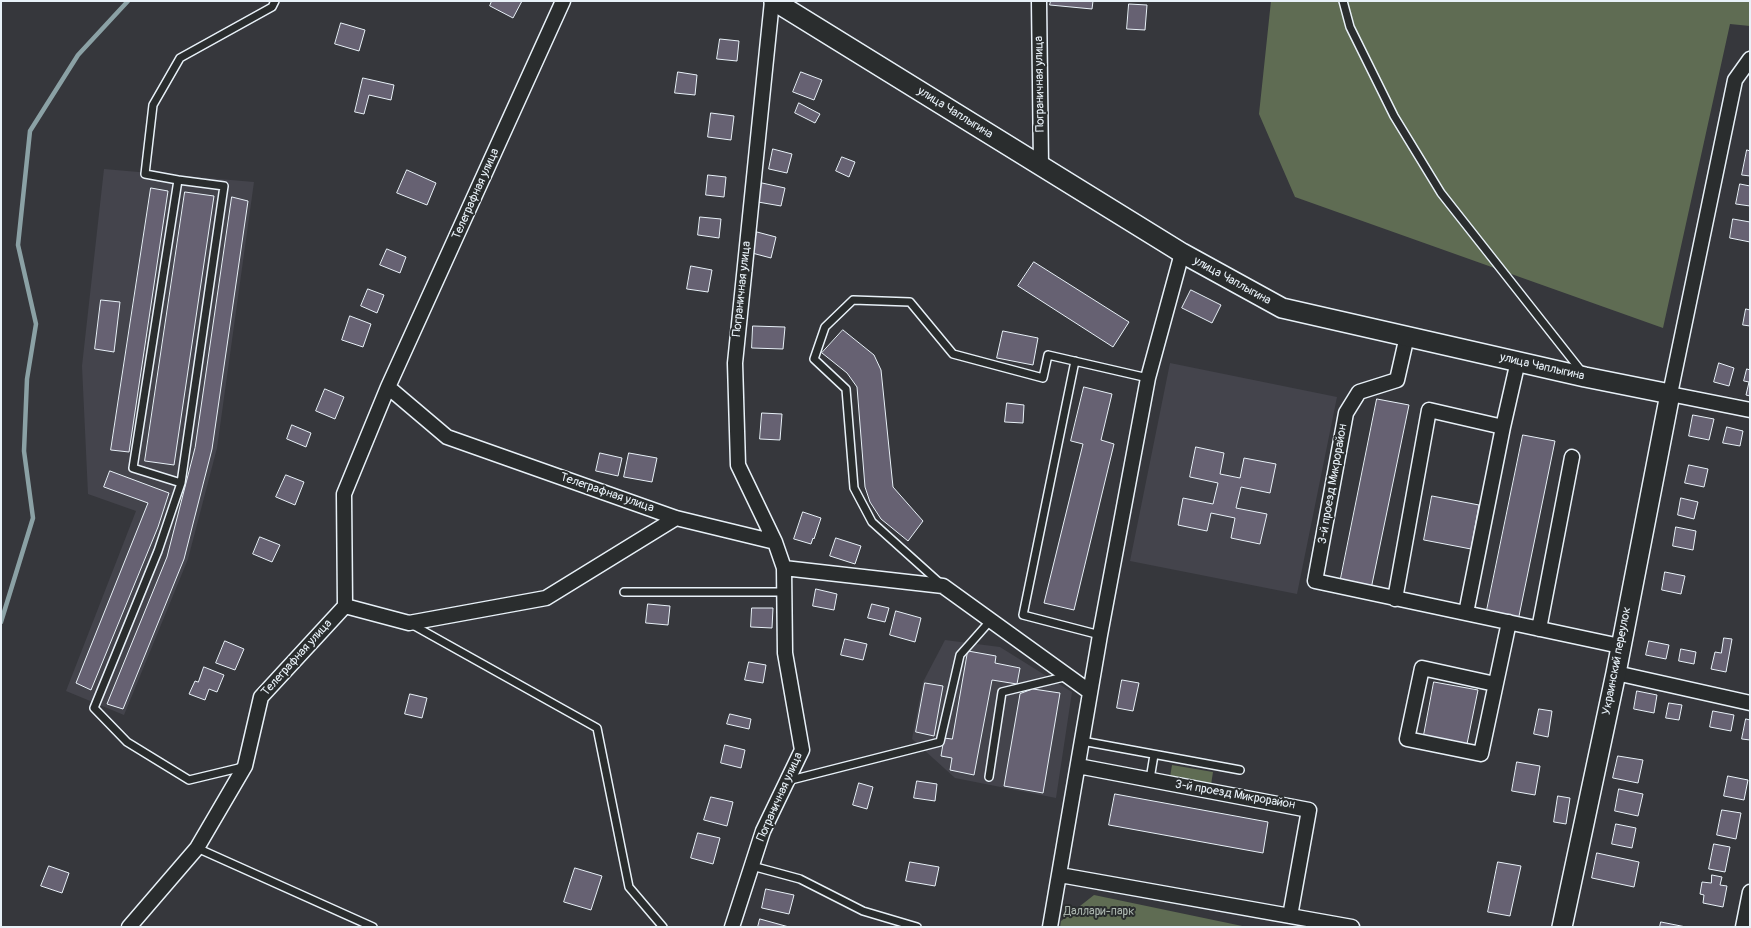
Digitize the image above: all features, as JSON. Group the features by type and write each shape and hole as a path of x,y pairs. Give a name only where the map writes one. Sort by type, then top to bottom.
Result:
{"main road":[{"name":"улица Чаплыгина","path":"773,1 1182,253 1282,308 1585,377 1670,394"},
{"name":"Украинский переулок","path":"1562,927 1616,673 1620,646 1670,394"}],"street":[{"name":"Телеграфная улица","path":"129,927 197,848 245,766 261,697 345,606 344,494 388,387 563,1"},
{"name":"Пограничная улица","path":"732,927 763,831 802,750 786,653 784,568 775,542 738,465 735,363 773,1"},
{"name":"Пограничная улица","path":"1039,1 1042,166"},
{"path":"1670,394 1735,80 1749,59"},
{"path":"1050,927 1060,876 1100,635 1148,378 1182,253"},
{"name":"3-й проезд Микрорайон","path":"1407,336 1397,380 1359,392 1346,413 1315,581 1620,646"},
{"path":"1466,613 1503,427 1518,361"},
{"name":"Телеграфная улица","path":"388,387 447,437 676,518 775,542"},
{"name":"улица Чаплыгина","path":"1670,394 1750,410"},
{"path":"1395,599 1429,410 1503,427"},
{"path":"1539,628 1572,457"},
{"path":"345,606 409,623 546,598 676,518"},
{"path":"784,568 943,586 1090,692"},
{"path":"1496,684 1422,668 1407,739 1481,754 1496,684 1509,622"},
{"path":"1616,673 1750,703"},
{"name":"3-й проезд Микрорайон","path":"1078,766 1309,810 1290,916"},
{"path":"1060,876 1352,927"},
{"path":"1743,927 1750,892"}],"lane":[{"path":"245,766 189,780 127,742 94,708 158,551 181,483 224,186 145,174 153,105 180,58 272,8 276,1"},
{"path":"1343,1 1350,27 1394,116 1441,193 1585,377"},
{"path":"178,180 132,468 181,483"},
{"path":"943,586 872,522 854,488 846,389 814,359 825,327 853,300 910,302 953,354 1043,378 1048,356 1148,378"},
{"path":"1075,362 1023,615 1100,635"},
{"path":"624,592 785,592"},
{"path":"787,781 940,742 960,655 991,620"},
{"path":"409,623 597,728 629,887 663,927"},
{"path":"989,777 1002,692 1068,676"},
{"path":"1082,742 1240,770"},
{"path":"1150,780 1154,755"},
{"path":"197,848 373,927"},
{"path":"752,866 800,879 863,911 917,927"}],"shaded area":[{"path":"104,169 254,182 217,448 188,559 124,715 66,691 136,511 88,494 82,366"},
{"path":"1170,363 1337,397 1297,594 1130,561"},
{"path":"945,640 1000,647 1072,692 1056,798 955,778 912,739 923,682"}],"green space":[{"path":"1271,1 1750,1 1750,26 1730,24 1663,328 1295,197 1259,114"},
{"path":"1172,765 1213,772 1211,785 1170,777"},
{"name":"Даллари-парк","path":"1094,895 1247,927 1060,927 1061,921"}],"building":[{"path":"492,1 522,1 513,18 490,6"},
{"path":"1051,1 1093,1 1092,9 1050,5"},
{"path":"1129,4 1147,5 1145,30 1127,29"},
{"path":"341,23 365,30 359,51 335,44"},
{"path":"720,39 739,41 737,61 717,59"},
{"path":"678,72 697,75 695,95 675,93"},
{"path":"801,72 822,80 814,100 793,92"},
{"path":"363,78 394,85 391,100 369,95 364,114 355,112"},
{"path":"799,103 820,114 815,123 795,113"},
{"path":"711,113 734,116 731,140 708,137"},
{"path":"773,149 792,154 787,173 769,169"},
{"path":"1747,150 1750,151 1750,176 1742,175"},
{"path":"842,157 855,162 849,177 836,171"},
{"path":"407,170 436,183 427,205 397,193"},
{"path":"708,175 726,177 724,197 706,195"},
{"path":"762,183 785,188 781,206 758,202"},
{"path":"1740,184 1750,186 1750,206 1736,204"},
{"path":"151,188 168,191 129,452 111,450"},
{"path":"185,192 214,196 174,465 145,461"},
{"path":"232,197 248,201 212,449 184,559 123,709 107,704 167,557 195,448"},
{"path":"700,217 721,219 719,238 698,235"},
{"path":"1733,219 1750,222 1750,242 1730,238"},
{"path":"757,232 776,237 771,258 752,253"},
{"path":"387,249 406,257 400,273 380,265"},
{"path":"1034,262 1129,322 1113,347 1018,286"},
{"path":"691,266 712,270 708,292 687,289"},
{"path":"368,289 384,295 377,313 361,306"},
{"path":"1191,290 1221,305 1212,323 1182,308"},
{"path":"101,300 120,302 114,352 95,349"},
{"path":"1746,309 1750,310 1750,326 1743,325"},
{"path":"350,316 371,324 363,347 342,340"},
{"path":"753,326 785,327 783,349 752,348"},
{"path":"843,330 874,355 881,370 893,487 923,521 908,541 881,519 870,502 865,487 857,387 847,373 822,353"},
{"path":"1003,331 1038,338 1033,365 997,358"},
{"path":"1719,363 1734,368 1729,386 1714,382"},
{"path":"1747,369 1750,370 1750,396 1746,395 1749,382 1744,381"},
{"path":"1084,387 1112,394 1101,440 1114,444 1074,610 1044,603 1083,444 1071,441"},
{"path":"325,389 344,397 335,419 316,411"},
{"path":"1377,399 1409,405 1371,589 1340,583"},
{"path":"1007,403 1024,405 1023,423 1005,422"},
{"path":"762,413 782,414 780,440 760,439"},
{"path":"1693,415 1714,419 1709,440 1689,436"},
{"path":"292,425 311,433 306,447 287,439"},
{"path":"1727,427 1743,431 1740,446 1723,443"},
{"path":"1523,435 1555,441 1518,621 1486,615"},
{"path":"1196,447 1224,453 1220,474 1240,478 1244,458 1276,464 1270,493 1241,487 1236,508 1267,514 1260,544 1231,538 1235,518 1211,513 1207,531 1178,525 1183,498 1213,504 1218,483 1190,477"},
{"path":"600,453 622,458 618,476 596,471"},
{"path":"629,453 657,458 652,482 624,477"},
{"path":"1689,465 1708,469 1704,487 1685,483"},
{"path":"110,471 169,493 158,527 91,690 76,683 148,503 104,487"},
{"path":"286,475 304,482 295,505 276,497"},
{"path":"1432,496 1479,505 1471,549 1424,540"},
{"path":"1681,498 1698,502 1694,519 1678,515"},
{"path":"803,512 821,518 811,544 794,539"},
{"path":"1676,527 1696,531 1693,550 1673,546"},
{"path":"260,537 280,545 272,562 253,554"},
{"path":"836,538 861,546 855,564 830,556"},
{"path":"1665,572 1685,576 1681,594 1662,590"},
{"path":"816,589 837,594 834,610 813,606"},
{"path":"648,604 670,606 668,625 646,623"},
{"path":"872,604 889,608 885,622 868,618"},
{"path":"752,608 773,608 772,628 751,627"},
{"path":"896,611 921,618 915,642 890,635"},
{"path":"1724,638 1732,639 1726,672 1711,669 1715,652 1721,653"},
{"path":"845,639 867,644 863,660 841,655"},
{"path":"225,641 244,649 235,670 216,663"},
{"path":"1649,641 1669,645 1666,659 1646,655"},
{"path":"1681,649 1696,652 1694,664 1679,661"},
{"path":"968,651 996,656 995,663 1020,668 1017,684 992,680 974,775 950,770 952,758 941,756 944,738 952,739"},
{"path":"749,662 766,665 763,683 745,680"},
{"path":"204,667 224,675 217,692 209,689 205,700 189,694 195,681 198,682"},
{"path":"1122,680 1139,683 1133,711 1117,708"},
{"path":"1434,682 1478,690 1467,744 1424,735"},
{"path":"925,683 943,686 934,736 916,732"},
{"path":"1033,689 1060,693 1043,793 1004,786 1020,694"},
{"path":"1637,691 1657,695 1654,713 1634,709"},
{"path":"410,694 427,698 422,718 405,714"},
{"path":"1669,703 1682,705 1679,720 1666,718"},
{"path":"1539,709 1552,711 1548,737 1534,734"},
{"path":"1713,711 1734,715 1731,731 1710,727"},
{"path":"730,714 751,719 749,729 727,724"},
{"path":"1746,719 1750,720 1750,740 1742,739"},
{"path":"725,745 745,750 741,768 721,763"},
{"path":"1618,756 1643,760 1638,783 1613,778"},
{"path":"1517,762 1540,766 1535,795 1512,791"},
{"path":"1728,776 1748,780 1744,800 1724,796"},
{"path":"917,781 937,784 935,801 914,798"},
{"path":"859,783 873,787 867,809 853,805"},
{"path":"1619,789 1643,794 1638,816 1615,811"},
{"path":"1115,794 1268,822 1263,853 1109,825"},
{"path":"1558,796 1570,798 1566,824 1554,822"},
{"path":"711,797 733,802 727,826 704,820"},
{"path":"1722,810 1741,813 1736,839 1717,835"},
{"path":"1616,824 1636,828 1632,848 1612,844"},
{"path":"698,833 720,838 713,864 691,858"},
{"path":"1714,844 1730,847 1725,872 1709,869"},
{"path":"1597,853 1639,862 1634,887 1592,878"},
{"path":"910,862 939,867 935,886 906,881"},
{"path":"1498,862 1521,866 1510,916 1488,912"},
{"path":"49,866 69,873 62,893 41,886"},
{"path":"575,868 602,876 591,910 564,902"},
{"path":"1712,875 1722,877 1720,885 1727,886 1723,907 1703,903 1704,895 1700,894 1702,882 1711,883"},
{"path":"766,889 794,895 789,914 762,908"},
{"path":"760,919 789,927 758,927"},
{"path":"1661,922 1686,927 1660,927"}],"waterway":[{"path":"1,622 33,518 24,451 27,379 36,324 18,245 30,131 78,55 128,1"}]}
